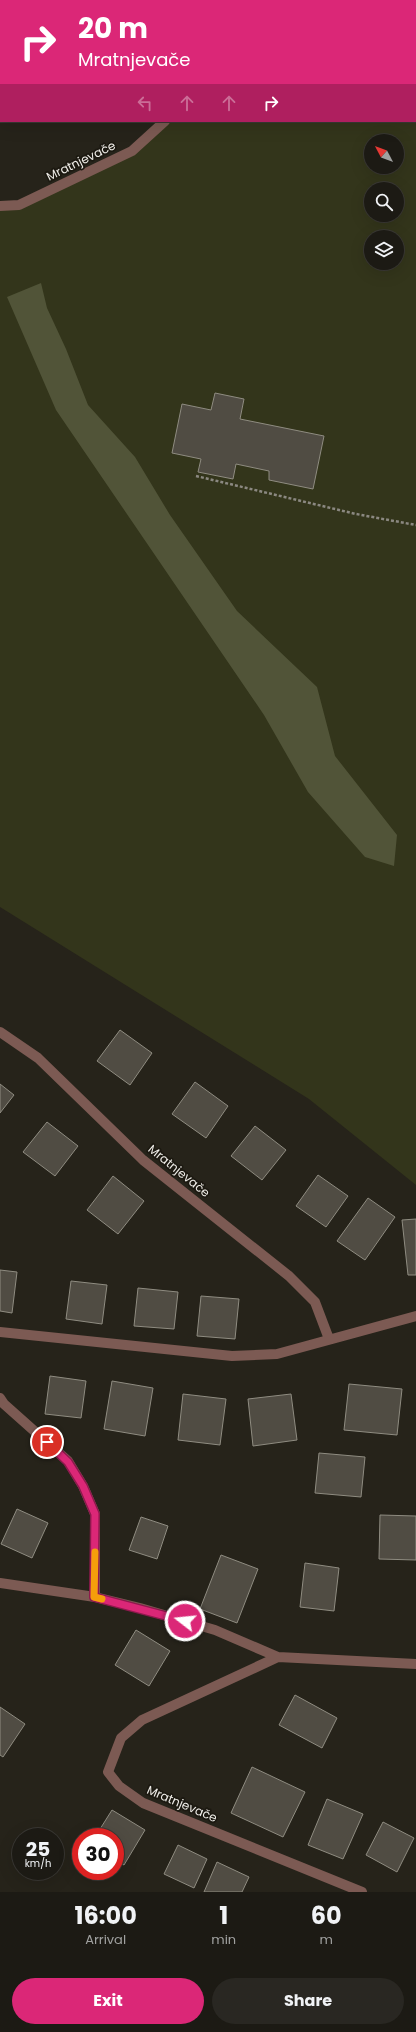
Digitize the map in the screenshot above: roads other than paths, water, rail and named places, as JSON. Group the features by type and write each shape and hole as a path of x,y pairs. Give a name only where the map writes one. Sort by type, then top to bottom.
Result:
{"street":[{"name":"Mratnjevače","path":"0,206 19,205 132,151 164,122"},
{"name":"Mratnjevače","path":"0,1032 38,1058 143,1160 289,1276 315,1302 329,1339"},
{"path":"0,1332 232,1356 277,1354 416,1316"},
{"path":"0,1398 4,1404 68,1462 83,1486 95,1514 94,1597"},
{"name":"Mratnjevače","path":"0,1583 94,1597 140,1608 215,1630 278,1657 416,1664"},
{"name":"Mratnjevače","path":"278,1657 142,1720 121,1738 108,1772 119,1786 143,1803 362,1892"}]}
